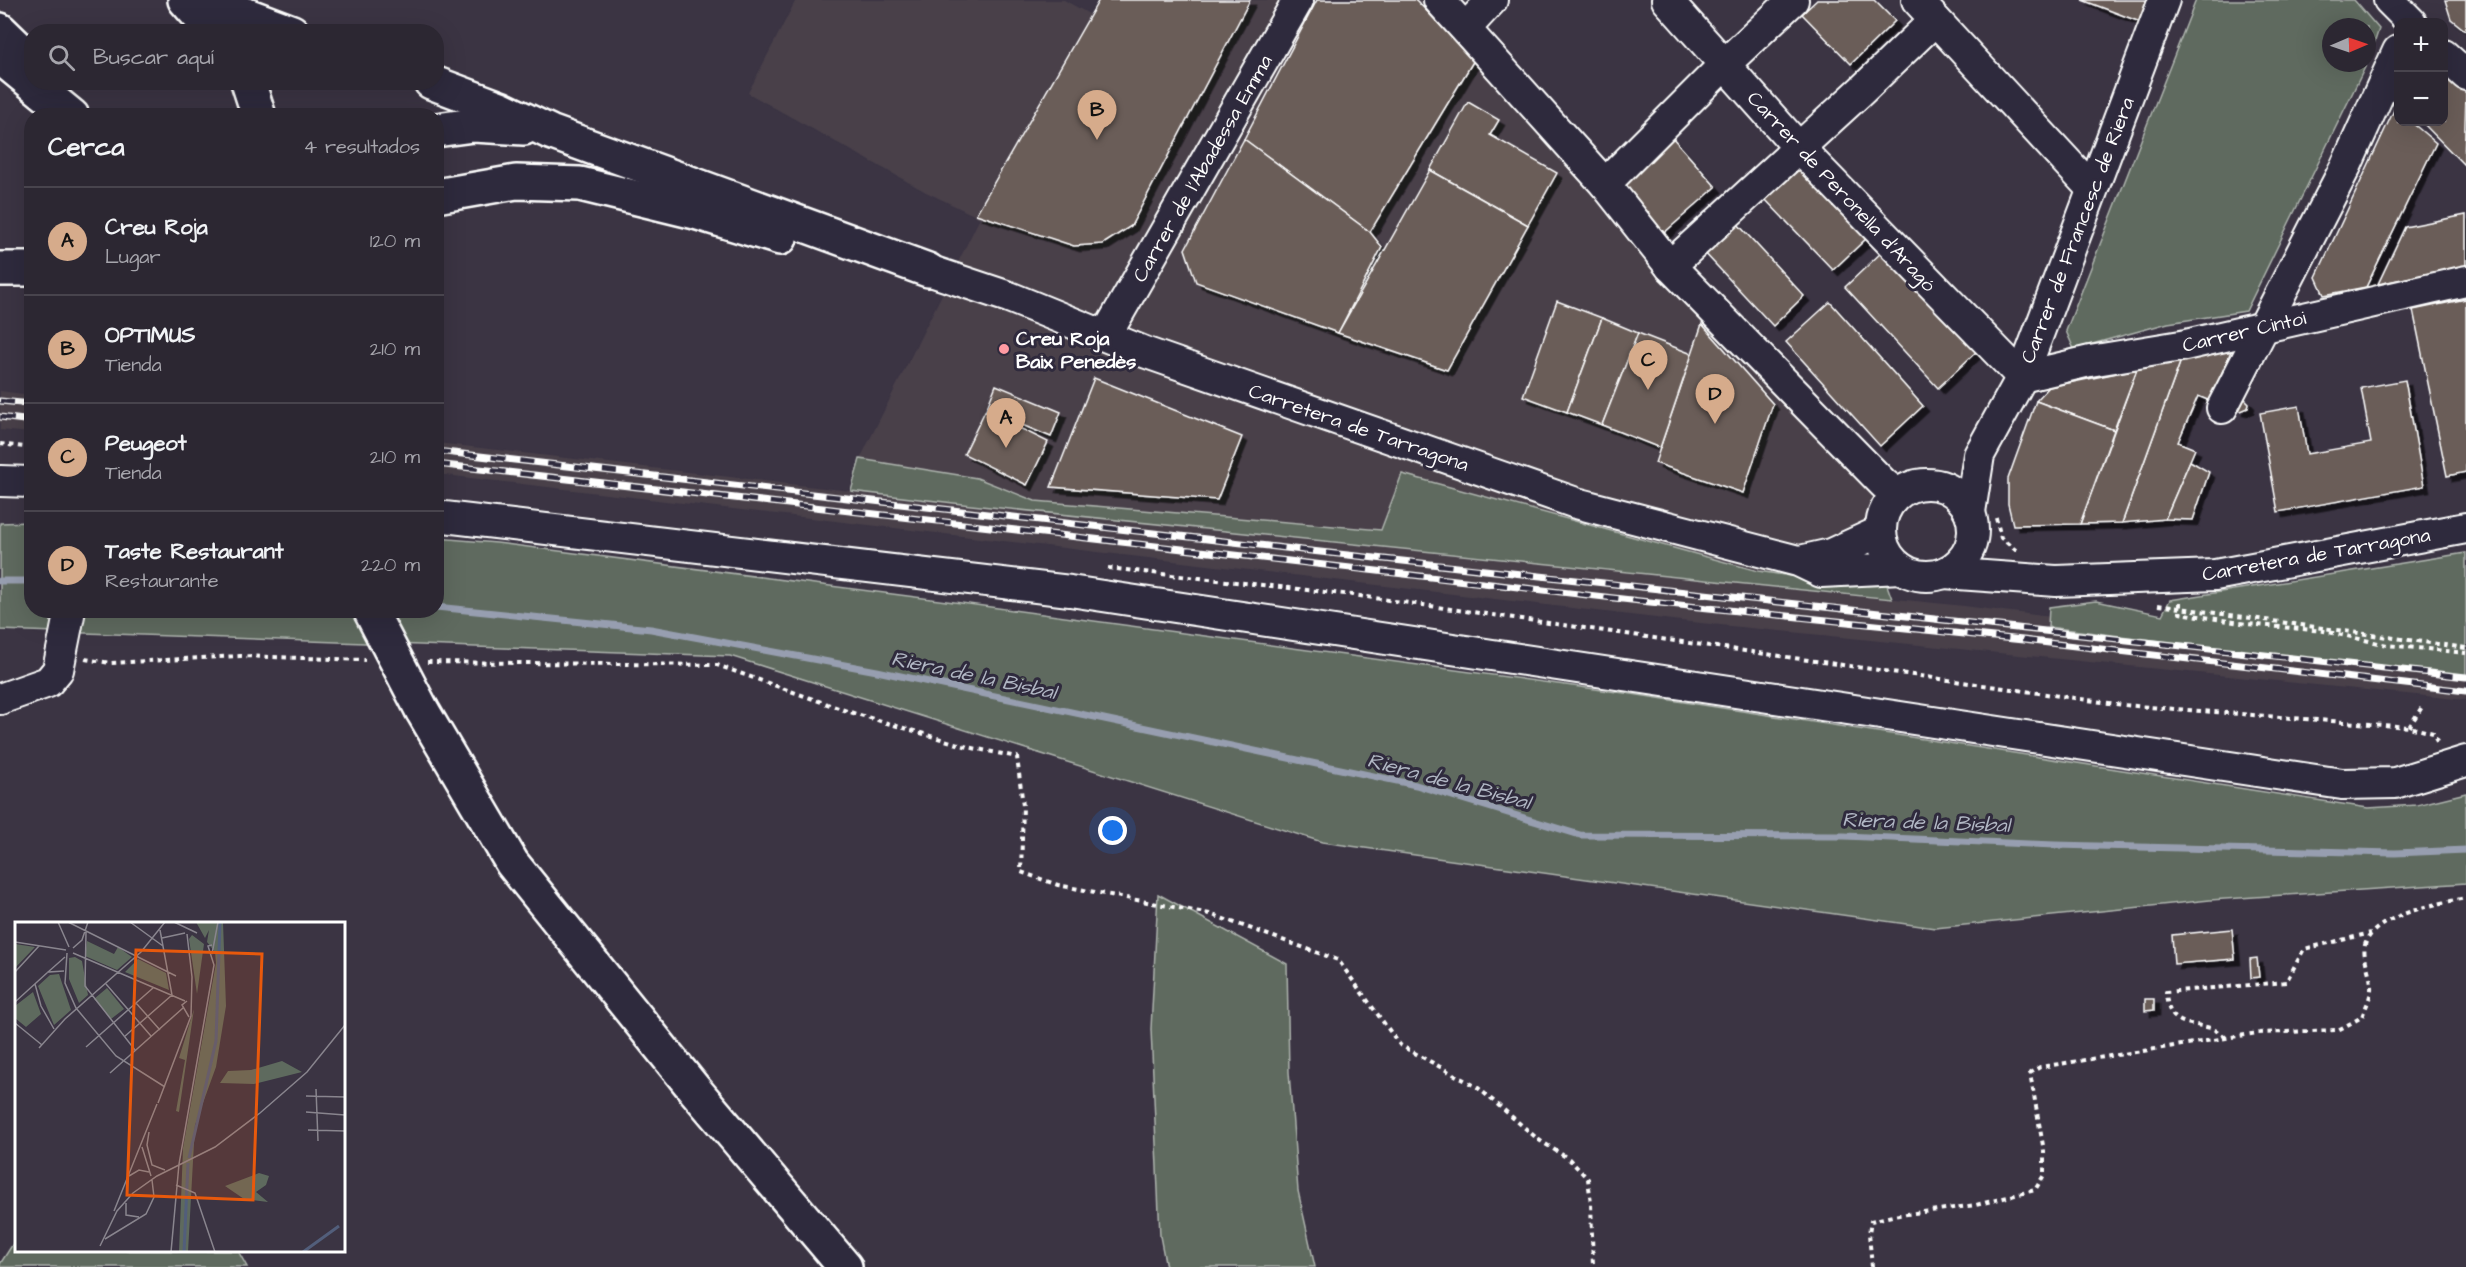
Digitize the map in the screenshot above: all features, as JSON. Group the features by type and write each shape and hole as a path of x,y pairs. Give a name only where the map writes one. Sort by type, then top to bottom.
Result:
{"highway":[{"path":"185,0 206,24"},
{"path":"207,0 271,24"},
{"path":"0,30 24,53"},
{"path":"0,57 24,77"},
{"path":"444,87 501,108 550,132 928,270"},
{"path":"40,90 62,108"},
{"path":"57,90 72,108"},
{"path":"251,90 257,108"},
{"path":"444,129 473,125 507,126 550,132"},
{"path":"444,195 516,182 580,184 695,212 824,252 928,270"},
{"path":"0,269 24,269"},
{"path":"374,618 422,711 512,863 695,1090 845,1267"}],"street":[{"name":"Carrer de l'Abadessa Emma","path":"1106,335 1298,0"},
{"path":"1439,0 1605,184 1670,266 1876,476 1897,494"},
{"path":"1466,28 1492,0"},
{"name":"Carrer de Peronella d'Aragó","path":"1667,0 1799,148 2022,377"},
{"path":"1605,184 1725,64 1794,0"},
{"name":"Carrer de Francesc de Riera","path":"1979,517 1979,455 2022,377 2163,0"},
{"path":"2390,0 2407,18"},
{"path":"2413,18 2422,0"},
{"path":"1670,266 1799,148 1926,10 2092,189"},
{"path":"2448,59 2466,75"},
{"path":"2222,408 2346,166 2394,60"},
{"name":"Carretera de Tarragona","path":"928,270 1009,297 1148,353 1576,503 1798,561 1821,572 1901,568"},
{"name":"Carrer Cintoi","path":"2022,377 2090,361 2181,346 2466,281"},
{"path":"1926,483 1944,471 1979,455"},
{"path":"0,481 24,482"},
{"path":"1979,517 1965,557 1955,567 1944,573 1929,576 1915,574 1901,568 1887,552 1881,531 1885,511 1897,494 1911,486 1926,483 1940,485 1952,490 1963,500 1979,517 2022,567"},
{"path":"444,517 1070,591 2343,784 2395,783 2460,766"},
{"name":"Carretera de Tarragona","path":"1944,573 2022,567 2056,581 2215,575 2466,528"},
{"name":"Carretera de Tarragona","path":"1798,561 1831,554 1881,531"},
{"path":"0,699 48,682 58,670 65,632"}],"path":[{"path":"0,444 24,447"},
{"path":"1979,517 2001,538 2022,567"},
{"path":"1104,568 1353,595 2123,705 2409,727 2422,707"},
{"path":"2180,602 2180,613 2191,615 2247,624 2324,631 2387,645 2466,653"},
{"path":"2152,604 2466,648"},
{"path":"65,632 110,663 240,656 367,660"},
{"path":"425,662 717,665 850,712 968,747 1017,757 1023,806 1021,872 1058,885 1210,914 1338,960 1400,1045 1477,1087 1539,1140 1569,1159 1588,1179 1593,1267"},
{"path":"2225,1037 2220,1032 2178,1020 2166,1005 2166,992 2286,981 2304,950 2372,933 2394,918 2433,904 2466,898"},
{"path":"1872,1267 1869,1234 1871,1221 1976,1205 2035,1190 2044,1175 2044,1151 2030,1073 2040,1067 2225,1037 2258,1033 2338,1030 2362,1017 2372,988 2364,946 2372,933"}],"shaded area":[{"path":"796,0 1064,0 1091,15 1100,0 1446,0 1878,496 1872,547 1884,577 1831,582 1758,571 1402,474 1382,530 1035,501 977,478 860,459 980,218 926,192 748,93"},
{"path":"0,391 24,394 24,432 0,430"},
{"path":"444,444 971,505 1964,606 2466,669 2466,700 1681,621 444,475"}],"green space":[{"path":"2196,0 2354,0 2370,18 2322,18 2322,72 2363,72 2246,311 2168,323 2074,349 2066,331"},
{"path":"860,459 977,478 1035,501 1381,530 1402,474 1758,571 1831,582 1884,577 1892,599 851,491"},
{"path":"24,522 24,618 444,618 444,539 497,543 1632,694 2368,808 2417,805 2466,793 2466,883 2210,900 1935,928 1322,842 730,656 0,630 0,523"},
{"path":"2466,553 2466,679 2048,627 2049,607 2096,601 2162,615 2170,600"},
{"path":"1158,894 1287,964 1289,1072 1298,1191 1315,1267 1166,1267 1160,1236 1151,1029"},
{"path":"15,1241 15,1252 239,1252 247,1267 0,1267"}],"building":[{"path":"1099,0 1250,0 1131,226 1103,244 1074,246 976,214"},
{"path":"1317,0 1416,0 1474,60 1370,232 1244,139"},
{"path":"1817,0 1874,0 1895,21 1851,64 1802,14"},
{"path":"2082,0 2152,0 2143,23"},
{"path":"2445,0 2466,0 2466,31 2451,19"},
{"path":"2448,78 2466,93 2464,165 2426,126 2448,126"},
{"path":"1468,102 1499,120 1490,135 1557,173 1528,225 1430,170"},
{"path":"2394,110 2394,126 2416,126 2436,143 2366,287 2324,295 2316,277"},
{"path":"1672,137 1716,187 1664,233 1620,182"},
{"path":"1244,139 1370,232 1382,247 1338,333 1196,282 1185,249"},
{"path":"1799,163 1869,236 1833,270 1763,197"},
{"path":"1430,170 1528,225 1447,370 1338,333"},
{"path":"2466,215 2466,266 2378,284 2405,227"},
{"path":"1735,221 1804,296 1773,326 1703,251"},
{"path":"1884,250 1977,351 1938,388 1845,287"},
{"path":"2466,299 2466,472 2447,476 2413,310"},
{"path":"1557,301 1602,318 1567,412 1523,396"},
{"path":"1830,302 1923,406 1880,446 1786,342"},
{"path":"1602,318 1638,333 1602,425 1567,412"},
{"path":"1702,324 1773,404 1743,493 1655,463"},
{"path":"1638,333 1692,354 1660,448 1602,425"},
{"path":"2231,351 2210,401 2198,396 2178,442 2195,449 2165,519 2122,523 2181,360"},
{"path":"2181,360 2122,523 2080,524 2137,369"},
{"path":"2137,369 2114,430 2036,401 2049,387"},
{"path":"1094,378 1242,437 1217,500 1051,487"},
{"path":"2405,380 2424,486 2278,512 2260,413 2299,406 2307,454 2371,443 2361,388"},
{"path":"996,385 1061,412 1051,437 986,410"},
{"path":"2242,396 2249,403 2248,408 2241,411 2237,410"},
{"path":"2036,401 2114,430 2080,524 2013,525 2008,504 2008,479"},
{"path":"985,411 1048,442 1027,485 964,454"},
{"path":"2190,461 2209,472 2193,520 2165,519"},
{"path":"2232,929 2235,959 2174,964 2172,935"},
{"path":"2257,958 2259,977 2251,978 2250,959"},
{"path":"2145,999 2154,999 2154,1010 2145,1011"}],"waterway":[{"name":"Riera de la Bisbal","path":"0,581 24,581"},
{"name":"Riera de la Bisbal","path":"444,608 651,629 877,671 1416,785 1580,835 1844,836 2055,845 2395,853 2466,850"}],"railway":[{"path":"0,401 24,403"},
{"path":"0,417 24,420"},
{"path":"444,452 1311,551 2466,677"},
{"path":"444,465 1640,601 2023,640 2466,691"}],"place":[{"name":"OPTIMUS","path":"1097,140"},
{"name":"Creu Roja Baix Penedès","path":"1004,349"},
{"name":"Peugeot","path":"1648,390"},
{"name":"Taste Restaurant","path":"1715,424"},
{"name":"Creu Roja","path":"1006,448"}]}
